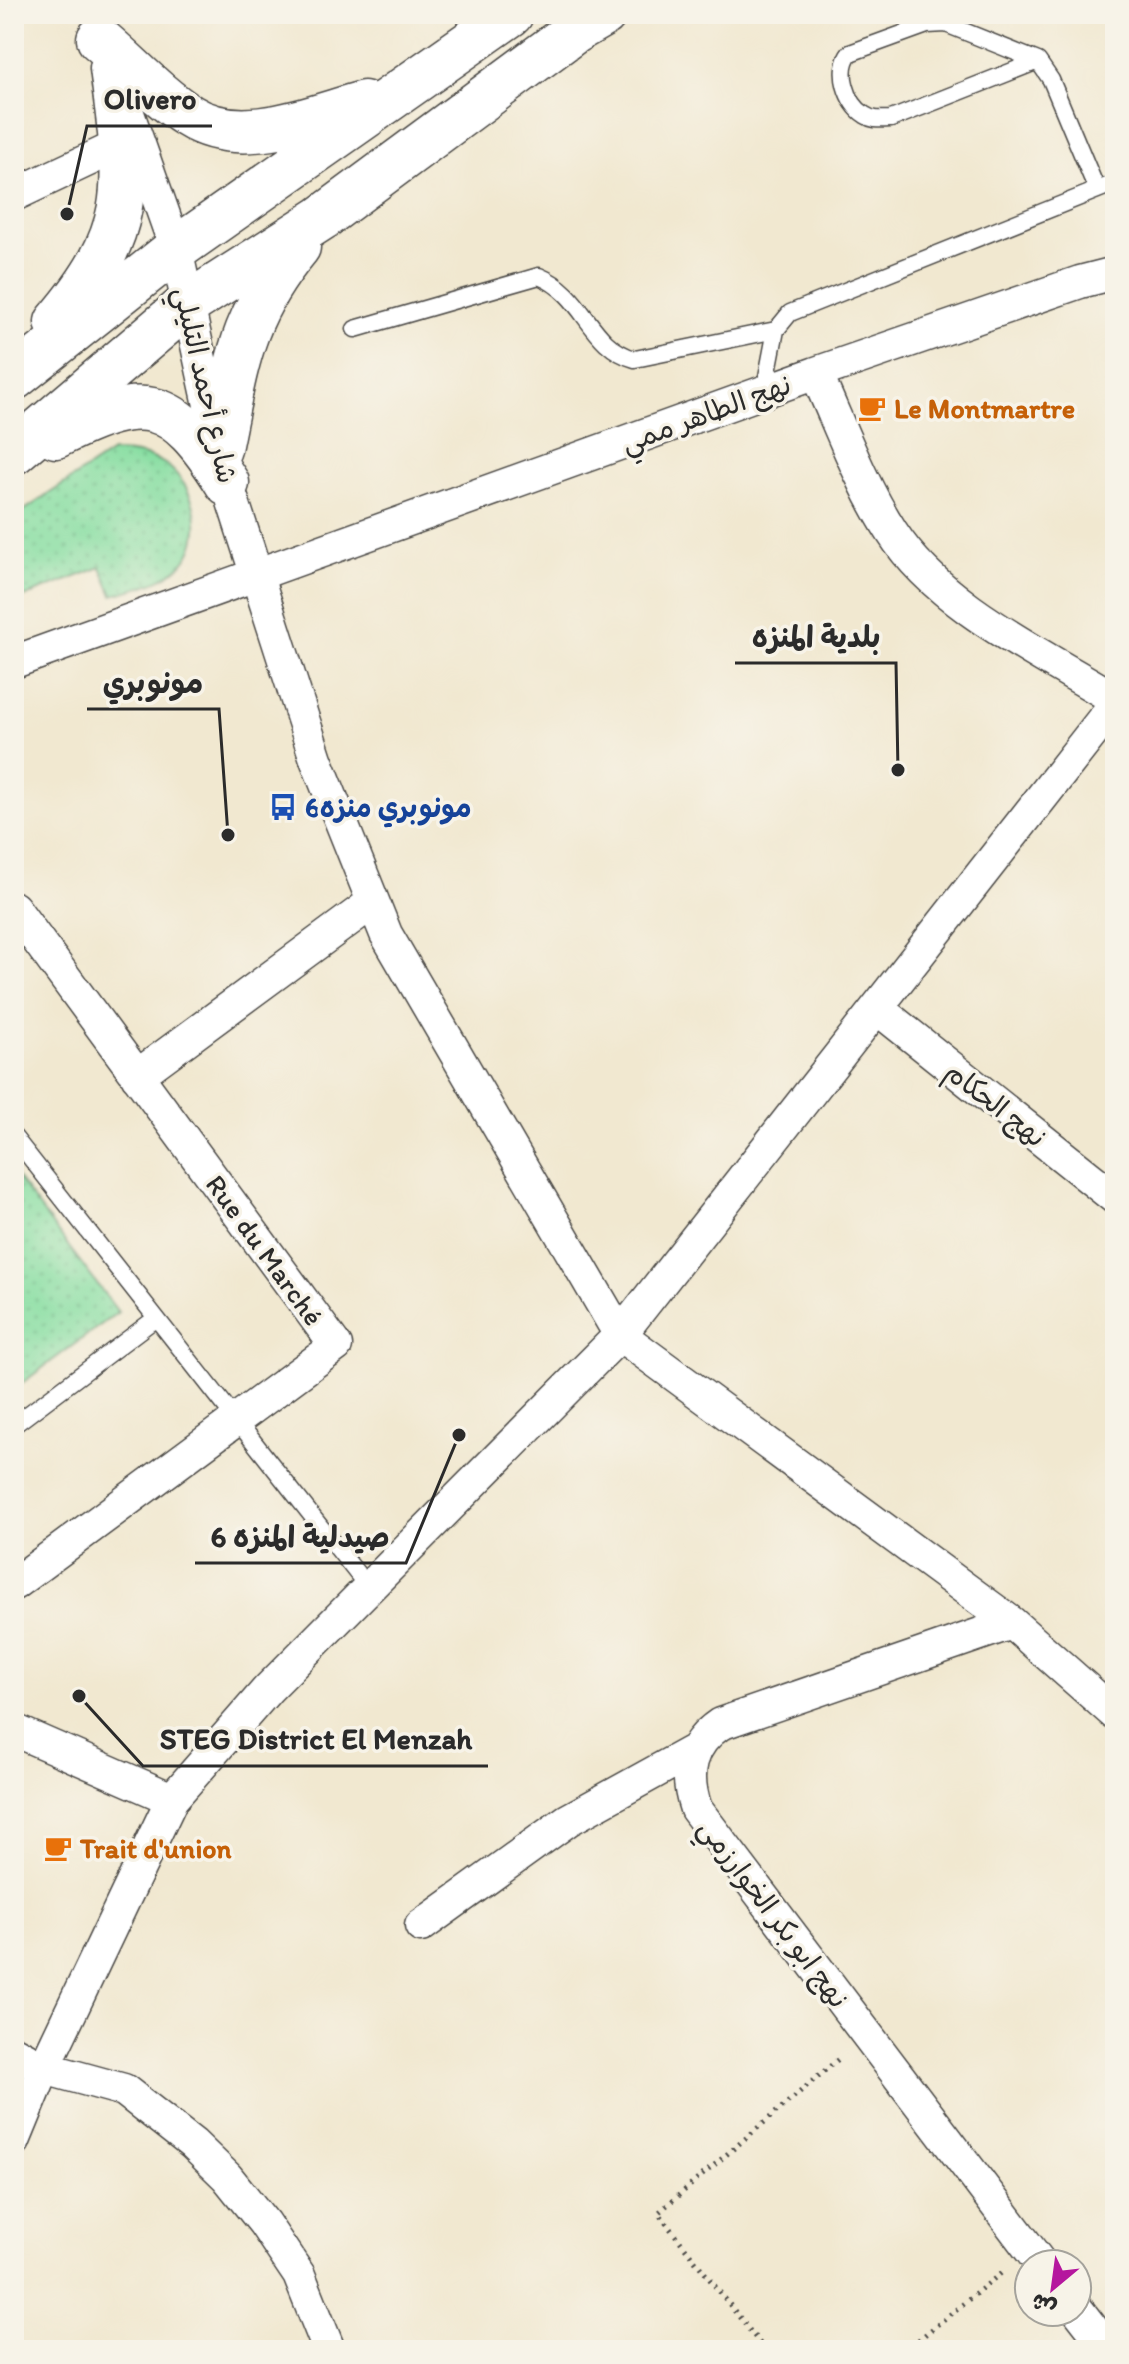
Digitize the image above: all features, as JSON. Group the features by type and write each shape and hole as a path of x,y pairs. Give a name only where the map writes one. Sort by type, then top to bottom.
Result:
{"main road":[{"path":"14,376 176,249 511,14"},
{"path":"14,454 188,304 322,218 573,32 604,14"},
{"path":"100,40 190,117 214,128 240,131 271,128 393,95"},
{"path":"14,376 90,280 112,243 124,202 122,144 100,40"},
{"path":"223,466 249,321 273,278 322,218"},
{"path":"14,454 118,408 146,408 169,415 188,429 223,466"}],"street":[{"name":"شارع أحمد التليلي","path":"100,40 176,249 223,466 257,577 316,759 373,902 386,934 620,1335"},
{"path":"14,195 122,144"},
{"path":"816,373 1080,282 1115,273"},
{"name":"نهج الطاهر ممي","path":"14,662 257,577 816,373 880,511 893,534 918,563 944,589 977,614 1115,702"},
{"path":"14,2141 44,2068 172,1799 268,1689 367,1586 620,1335 878,1009 1115,702"},
{"path":"137,1076 373,902"},
{"name":"Rue du Marché","path":"14,1584 336,1346 137,1076 19,927"},
{"name":"نهج الحكام","path":"878,1009 1115,1198"},
{"path":"620,1335 1012,1623 1115,1714"},
{"path":"421,1926 568,1820 693,1751 704,1735 720,1724 1012,1623"},
{"path":"14,1730 172,1799"},
{"name":"نهج ابو بكر الخوارزمي","path":"693,1751 690,1791 696,1809 1029,2248"},
{"path":"14,2052 44,2068 124,2090 193,2144 227,2177 264,2223 299,2275 329,2350"},
{"path":"1092,2328 1109,2350"}],"lane":[{"path":"1038,61 891,119 874,120 861,113 842,76 842,62 850,53 927,25 946,24 1038,61 1051,80 1097,190"},
{"path":"764,392 776,330 790,313 1115,183"},
{"path":"355,329 539,276 560,284 614,354 635,359 776,330"},
{"path":"14,1137 367,1586"},
{"path":"14,1425 156,1318"}],"path":[{"path":"765,2350 658,2213 866,2036"},
{"path":"906,2350 1013,2273"}],"green space":[{"path":"112,452 152,458 176,473 191,498 195,512 194,541 189,554 180,566 165,577 113,595 101,567 14,601 14,517"},
{"path":"14,1174 118,1312 14,1389"}],"place":[{"name":"Olivero","path":"67,214"},
{"name":"Le Montmartre","path":"872,408"},
{"name":"بلدية المنزه","path":"898,770"},
{"name":"مونوبري منزه6","path":"283,807"},
{"name":"مونوبري","path":"228,835"},
{"name":"صيدلية المنزه 6","path":"459,1435"},
{"name":"STEG District El Menzah","path":"79,1696"},
{"name":"Trait d'union","path":"58,1848"}]}
